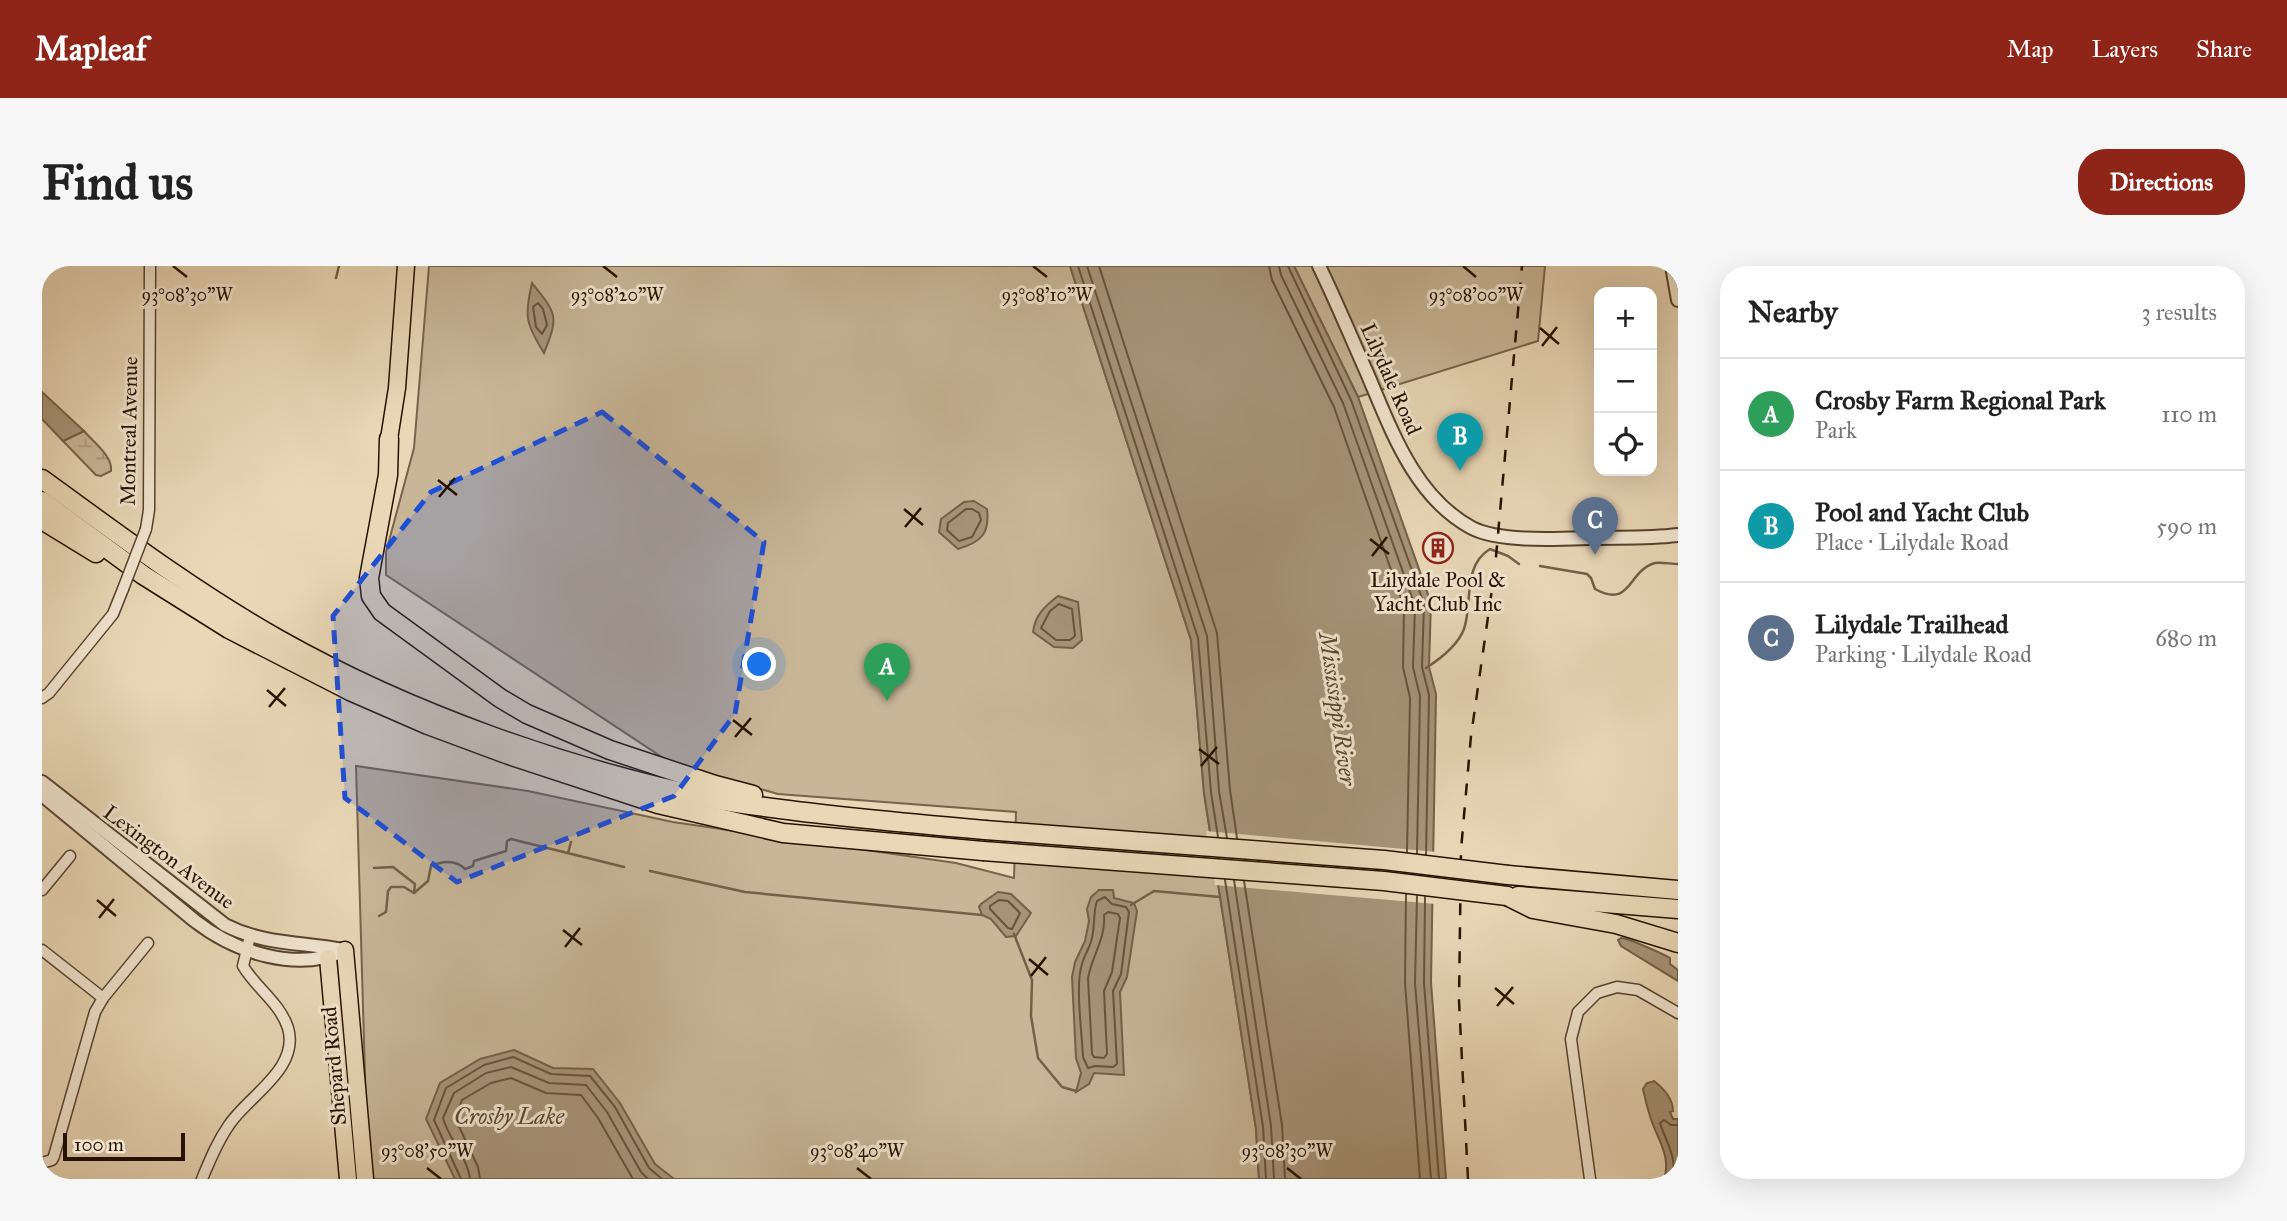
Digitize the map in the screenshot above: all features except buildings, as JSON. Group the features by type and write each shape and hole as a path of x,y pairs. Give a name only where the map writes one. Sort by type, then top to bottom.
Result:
{"highway":[{"path":"406,266 388,475 369,578 373,600 389,619 499,698 527,714 610,750 807,812"},
{"path":"42,467 80,507"},
{"path":"42,479 192,587 279,639 318,667"},
{"path":"42,501 184,602"},
{"path":"42,520 89,550 229,629 318,667 428,725 603,787 694,813 783,833 1384,881 1507,896 1678,909"},
{"path":"352,684 572,761 719,800 985,830 1384,860 1678,890"},
{"path":"1516,875 1567,871 1678,880"},
{"path":"1507,896 1533,909 1616,924 1678,943"},
{"name":"Shepard Road","path":"345,950 365,1179"},
{"name":"Shepard Road","path":"328,958 348,1179"}],"street":[{"name":"Montreal Avenue","path":"42,708 48,700 46,696 113,614 146,529 149,510 150,266"},
{"name":"Lilydale Road","path":"1319,266 1399,447 1422,484 1440,506 1473,529 1502,536 1636,539 1678,535"},
{"path":"1672,266 1678,300"},
{"name":"Lexington Avenue","path":"42,782 225,925 250,936 301,946 345,950"},
{"name":"Lexington Avenue","path":"42,795 207,931 246,949 284,959 328,958 345,950"},
{"path":"42,890 70,856"},
{"path":"202,1179 229,1124 282,1066 289,1049 288,1027 282,1014 243,967 250,936"},
{"path":"42,1163 52,1160 54,1156 89,1027 103,998 148,943"},
{"path":"42,950 103,998"},
{"path":"1590,1179 1572,1039 1578,1012 1597,993 1617,987 1638,990 1678,1013"}],"highlighted area":[{"path":"602,412 764,542 735,714 674,796 457,882 345,798 333,616 431,492"}],"green space":[{"path":"429,266 1070,266 1191,640 1204,793 1256,1129 1259,1179 368,1179 356,766 528,791 673,822 956,863 1014,878 1016,812 778,794 671,763 386,575 386,552 414,448"},
{"path":"1294,266 1545,266 1538,341 1358,397"},
{"path":"84,431 106,455 111,471 101,476 96,475 63,441"}],"water":[{"name":"Mississippi River","path":"1070,266 1294,266 1358,397 1431,603 1429,667 1436,694 1431,982 1446,1179 1259,1179 1256,1129 1204,793 1191,640"},
{"path":"532,283 547,302 553,316 552,331 544,353 528,320"},
{"path":"42,392 84,431 63,441 42,419"},
{"path":"974,501 987,509 985,531 978,540 958,549 939,532 941,519 964,502"},
{"path":"1058,596 1078,602 1082,640 1073,648 1054,647 1033,632 1041,611"},
{"path":"1099,890 1113,890 1114,898 1134,903 1137,911 1127,977 1120,992 1124,1075 1094,1073 1089,1084 1076,1092 1081,1073 1076,1058 1072,977 1075,962 1085,941 1089,921 1087,909 1091,897"},
{"path":"998,892 1011,894 1031,913 1016,936 1006,937 991,919 982,915 979,907 981,904"},
{"path":"1621,938 1670,958 1670,964 1678,970 1678,981 1621,946 1618,940"},
{"name":"Crosby Lake","path":"514,1050 553,1068 593,1069 620,1103 655,1164 674,1179 455,1179 426,1119 440,1083 480,1059"},
{"path":"1654,1081 1669,1098 1673,1107 1670,1112 1673,1119 1678,1119 1678,1179 1664,1179 1665,1154 1643,1089 1647,1083"}],"pier":[{"path":"1206,831 1437,852 1436,904 1215,885"}],"waterway":[{"path":"336,278 339,266"},
{"path":"1426,668 1458,641 1464,629 1472,575 1481,556 1490,549 1519,564"},
{"path":"1540,566 1587,574 1595,589 1616,594 1623,592 1646,567 1655,563 1678,564"},
{"path":"379,916 386,912 388,891 391,887 404,887 414,893 428,881 431,866 449,862 465,869 473,866 474,861 506,851 507,841 511,839 624,867"},
{"path":"568,853 571,842"},
{"path":"374,868 393,867 415,884 414,893"},
{"path":"650,871 745,892 982,915"},
{"path":"1131,905 1154,891 1220,897"},
{"path":"1014,934 1032,980 1031,1016 1038,1058 1062,1087 1076,1091"}],"railway":[{"path":"1468,1179 1459,1001 1461,850 1471,736 1495,568 1522,266"}],"place":[{"name":"Pool and Yacht Club","path":"1460,471"},
{"name":"Lilydale Pool & Yacht Club Inc","path":"1438,548"},
{"name":"Lilydale Trailhead","path":"1595,555"},
{"name":"Crosby Farm Regional Park","path":"887,701"}]}
